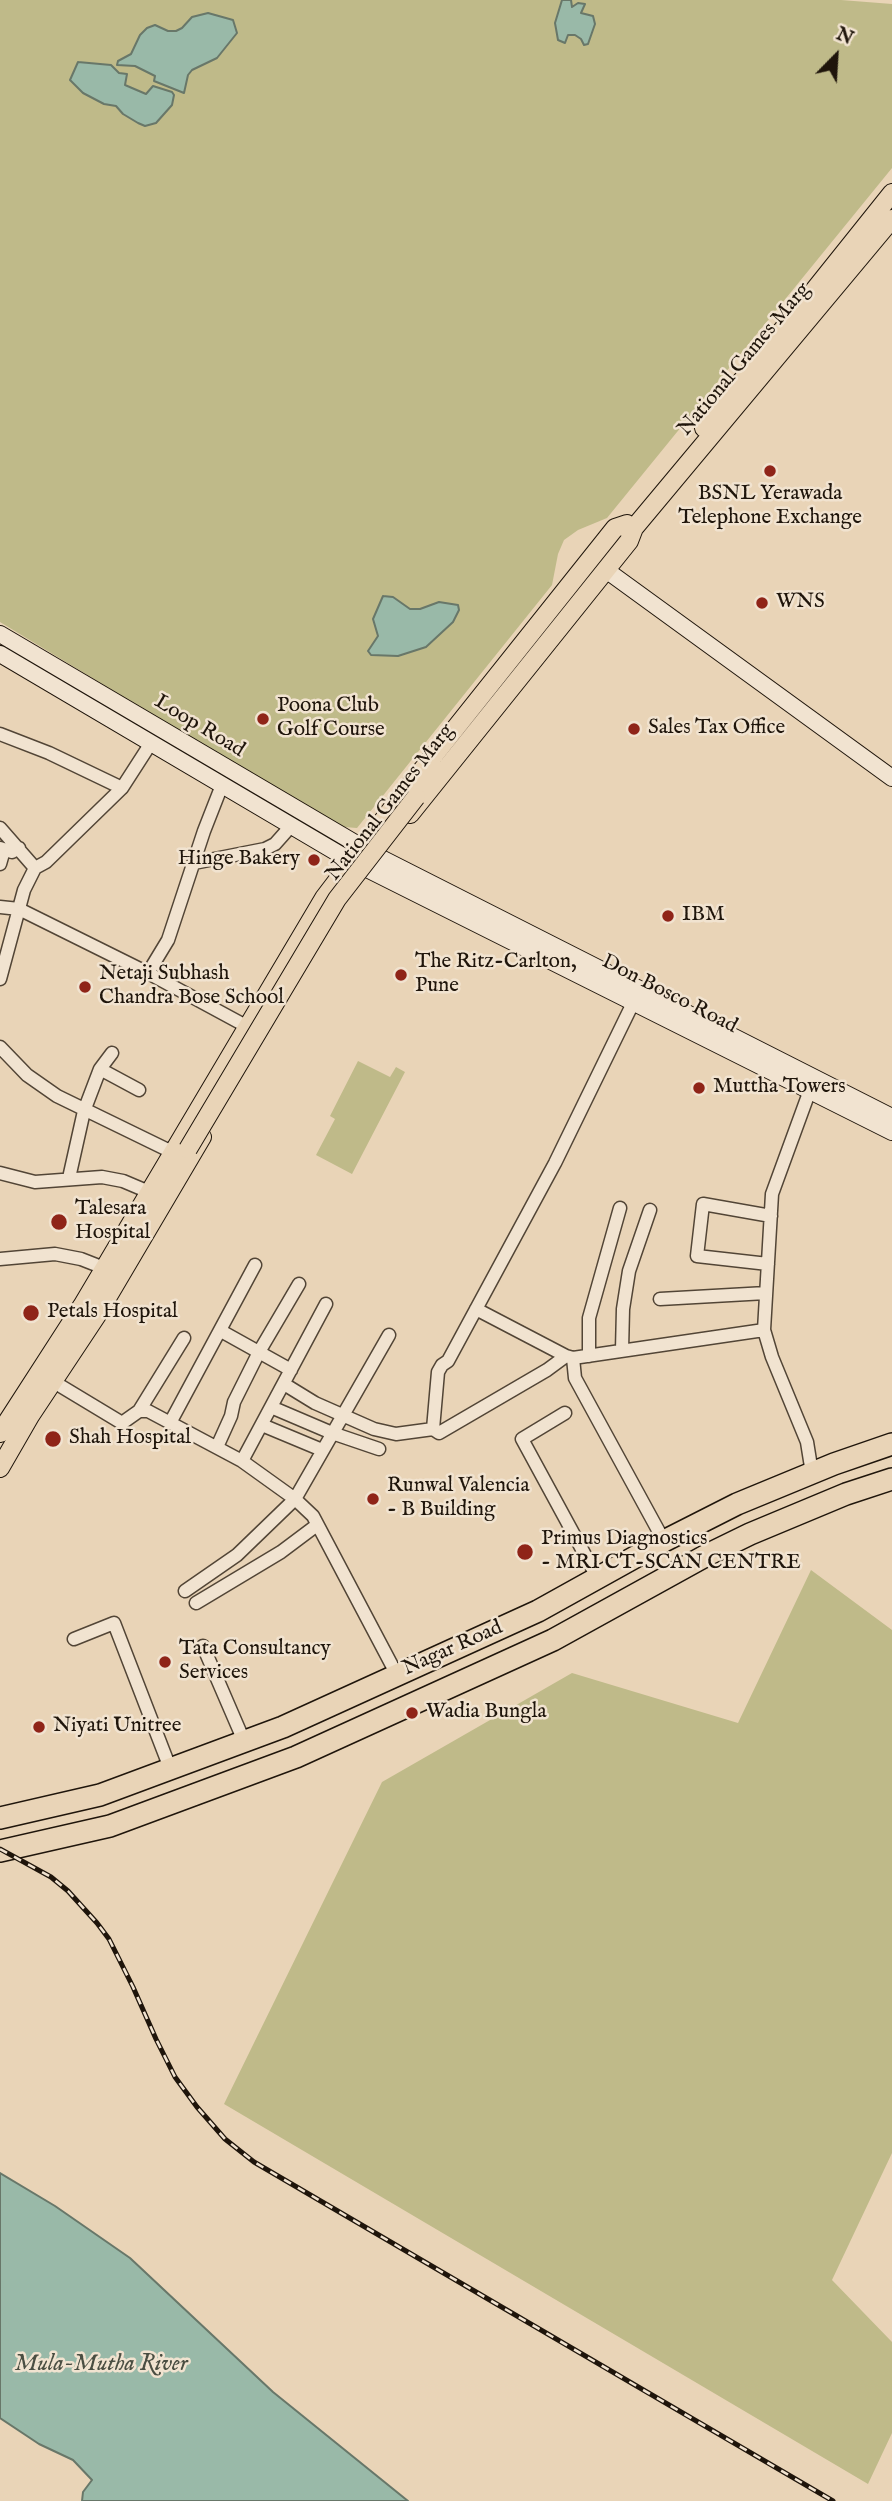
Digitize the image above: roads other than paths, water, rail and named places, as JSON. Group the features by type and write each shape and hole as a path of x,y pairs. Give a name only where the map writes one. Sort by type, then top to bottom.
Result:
{"highway":[{"name":"Nagar Road","path":"0,1818 100,1795 283,1727 538,1611 737,1504 892,1444"},
{"name":"Nagar Road","path":"0,1851 110,1826 296,1757 553,1640 750,1534 846,1494 892,1479"}],"main road":[{"name":"National Games Marg","path":"364,858 606,570 629,541 631,526 892,193"},
{"name":"National Games Marg","path":"2,1425 63,1336 149,1192 182,1149 246,1026 364,858 615,528 631,526 892,219"},
{"path":"38,1372 53,1362 337,899 414,795 631,526"},
{"path":"606,570 892,778"},
{"name":"Loop Road","path":"0,634 364,858"},
{"name":"Loop Road","path":"0,654 291,826 364,858"},
{"name":"Don Bosco Road","path":"364,858 634,1001 892,1132"},
{"name":"Don Bosco Road","path":"364,858 892,1116"},
{"name":"National Games Marg","path":"0,1468 30,1416 97,1315 332,902"},
{"path":"54,1382 58,1365 90,1315 182,1149"}],"street":[{"path":"0,734 49,753 122,788"},
{"path":"0,979 24,890 35,868 46,862 122,788 151,743"},
{"path":"148,973 168,940 222,785"},
{"path":"194,863 265,849 275,844 291,826"},
{"path":"0,828 35,868"},
{"path":"0,864 2,849 12,852 19,848"},
{"path":"0,907 19,909 148,973 246,1026"},
{"path":"433,1429 438,1372 448,1361 555,1163 634,1001"},
{"path":"0,1047 41,1086 85,1111 182,1149"},
{"path":"69,1178 85,1111 100,1069 112,1053"},
{"path":"100,1069 139,1090"},
{"path":"810,1090 774,1185 764,1330 772,1357 807,1442 812,1473"},
{"path":"1,1176 35,1182 102,1177 123,1181 149,1192"},
{"path":"768,1264 697,1256 703,1203 771,1216"},
{"path":"589,1356 589,1318 620,1208"},
{"path":"622,1350 623,1309 629,1270 650,1210"},
{"path":"0,1259 55,1254 81,1259 104,1268"},
{"path":"170,1423 255,1265"},
{"path":"217,1447 234,1402 259,1352 299,1284"},
{"path":"660,1299 766,1293"},
{"path":"242,1461 326,1304"},
{"path":"476,1309 570,1357 575,1378 664,1541"},
{"path":"284,1384 315,1403 385,1432 396,1434 433,1429 439,1433 570,1357 764,1330"},
{"path":"221,1331 291,1370"},
{"path":"185,1591 237,1555 295,1499 389,1335"},
{"path":"54,1382 122,1423 139,1411 184,1338"},
{"path":"271,1407 332,1433 379,1449"},
{"path":"139,1411 148,1411 242,1461 295,1499 313,1516 397,1675"},
{"path":"565,1413 522,1439 597,1577"},
{"path":"262,1424 322,1450"},
{"path":"196,1603 281,1552 317,1525"},
{"path":"74,1639 114,1623 170,1768"},
{"path":"203,1646 244,1741"}],"water":[{"path":"562,0 571,0 572,7 578,3 585,4 581,13 593,16 595,24 588,44 584,45 575,35 568,35 565,43 558,40 555,23"},
{"path":"208,13 233,20 237,33 217,58 192,70 188,75 184,93 154,81 155,76 135,66 117,65 118,61 131,54 140,35 147,28 155,25 168,31 176,31 192,17"},
{"path":"78,62 111,65 119,73 127,74 125,85 146,94 153,86 172,92 172,105 156,123 145,126 138,123 116,106 104,104 83,93 70,80"},
{"path":"383,596 393,597 410,609 420,609 439,602 458,605 459,610 453,622 426,647 398,656 371,655 368,651 378,636 373,619"},
{"name":"Mula-Mutha River","path":"0,2173 55,2206 130,2258 273,2392 408,2501 82,2501 83,2492 92,2480 73,2460 39,2444 0,2418"}],"railway":[{"path":"0,1849 51,1877 68,1891 97,1923 109,1939 175,2077 225,2139 254,2162 833,2501"}],"place":[{"name":"BSNL Yerawada Telephone Exchange","path":"770,471"},
{"name":"WNS","path":"762,603"},
{"name":"Poona Club Golf Course","path":"263,719"},
{"name":"Sales Tax Office","path":"634,729"},
{"name":"Hinge Bakery","path":"314,860"},
{"name":"IBM","path":"668,916"},
{"name":"The Ritz-Carlton, Pune","path":"401,975"},
{"name":"Netaji Subhash Chandra Bose School","path":"85,987"},
{"name":"Muttha Towers","path":"699,1088"},
{"name":"Talesara Hospital","path":"59,1222"},
{"name":"Petals Hospital","path":"31,1313"},
{"name":"Shah Hospital","path":"53,1439"},
{"name":"Runwal Valencia - B Building","path":"373,1499"},
{"name":"Primus Diagnostics - MRI CT-SCAN CENTRE","path":"525,1552"},
{"name":"Tata Consultancy Services","path":"165,1662"},
{"name":"Wadia Bungla","path":"412,1713"},
{"name":"Niyati Unitree","path":"39,1727"}]}
